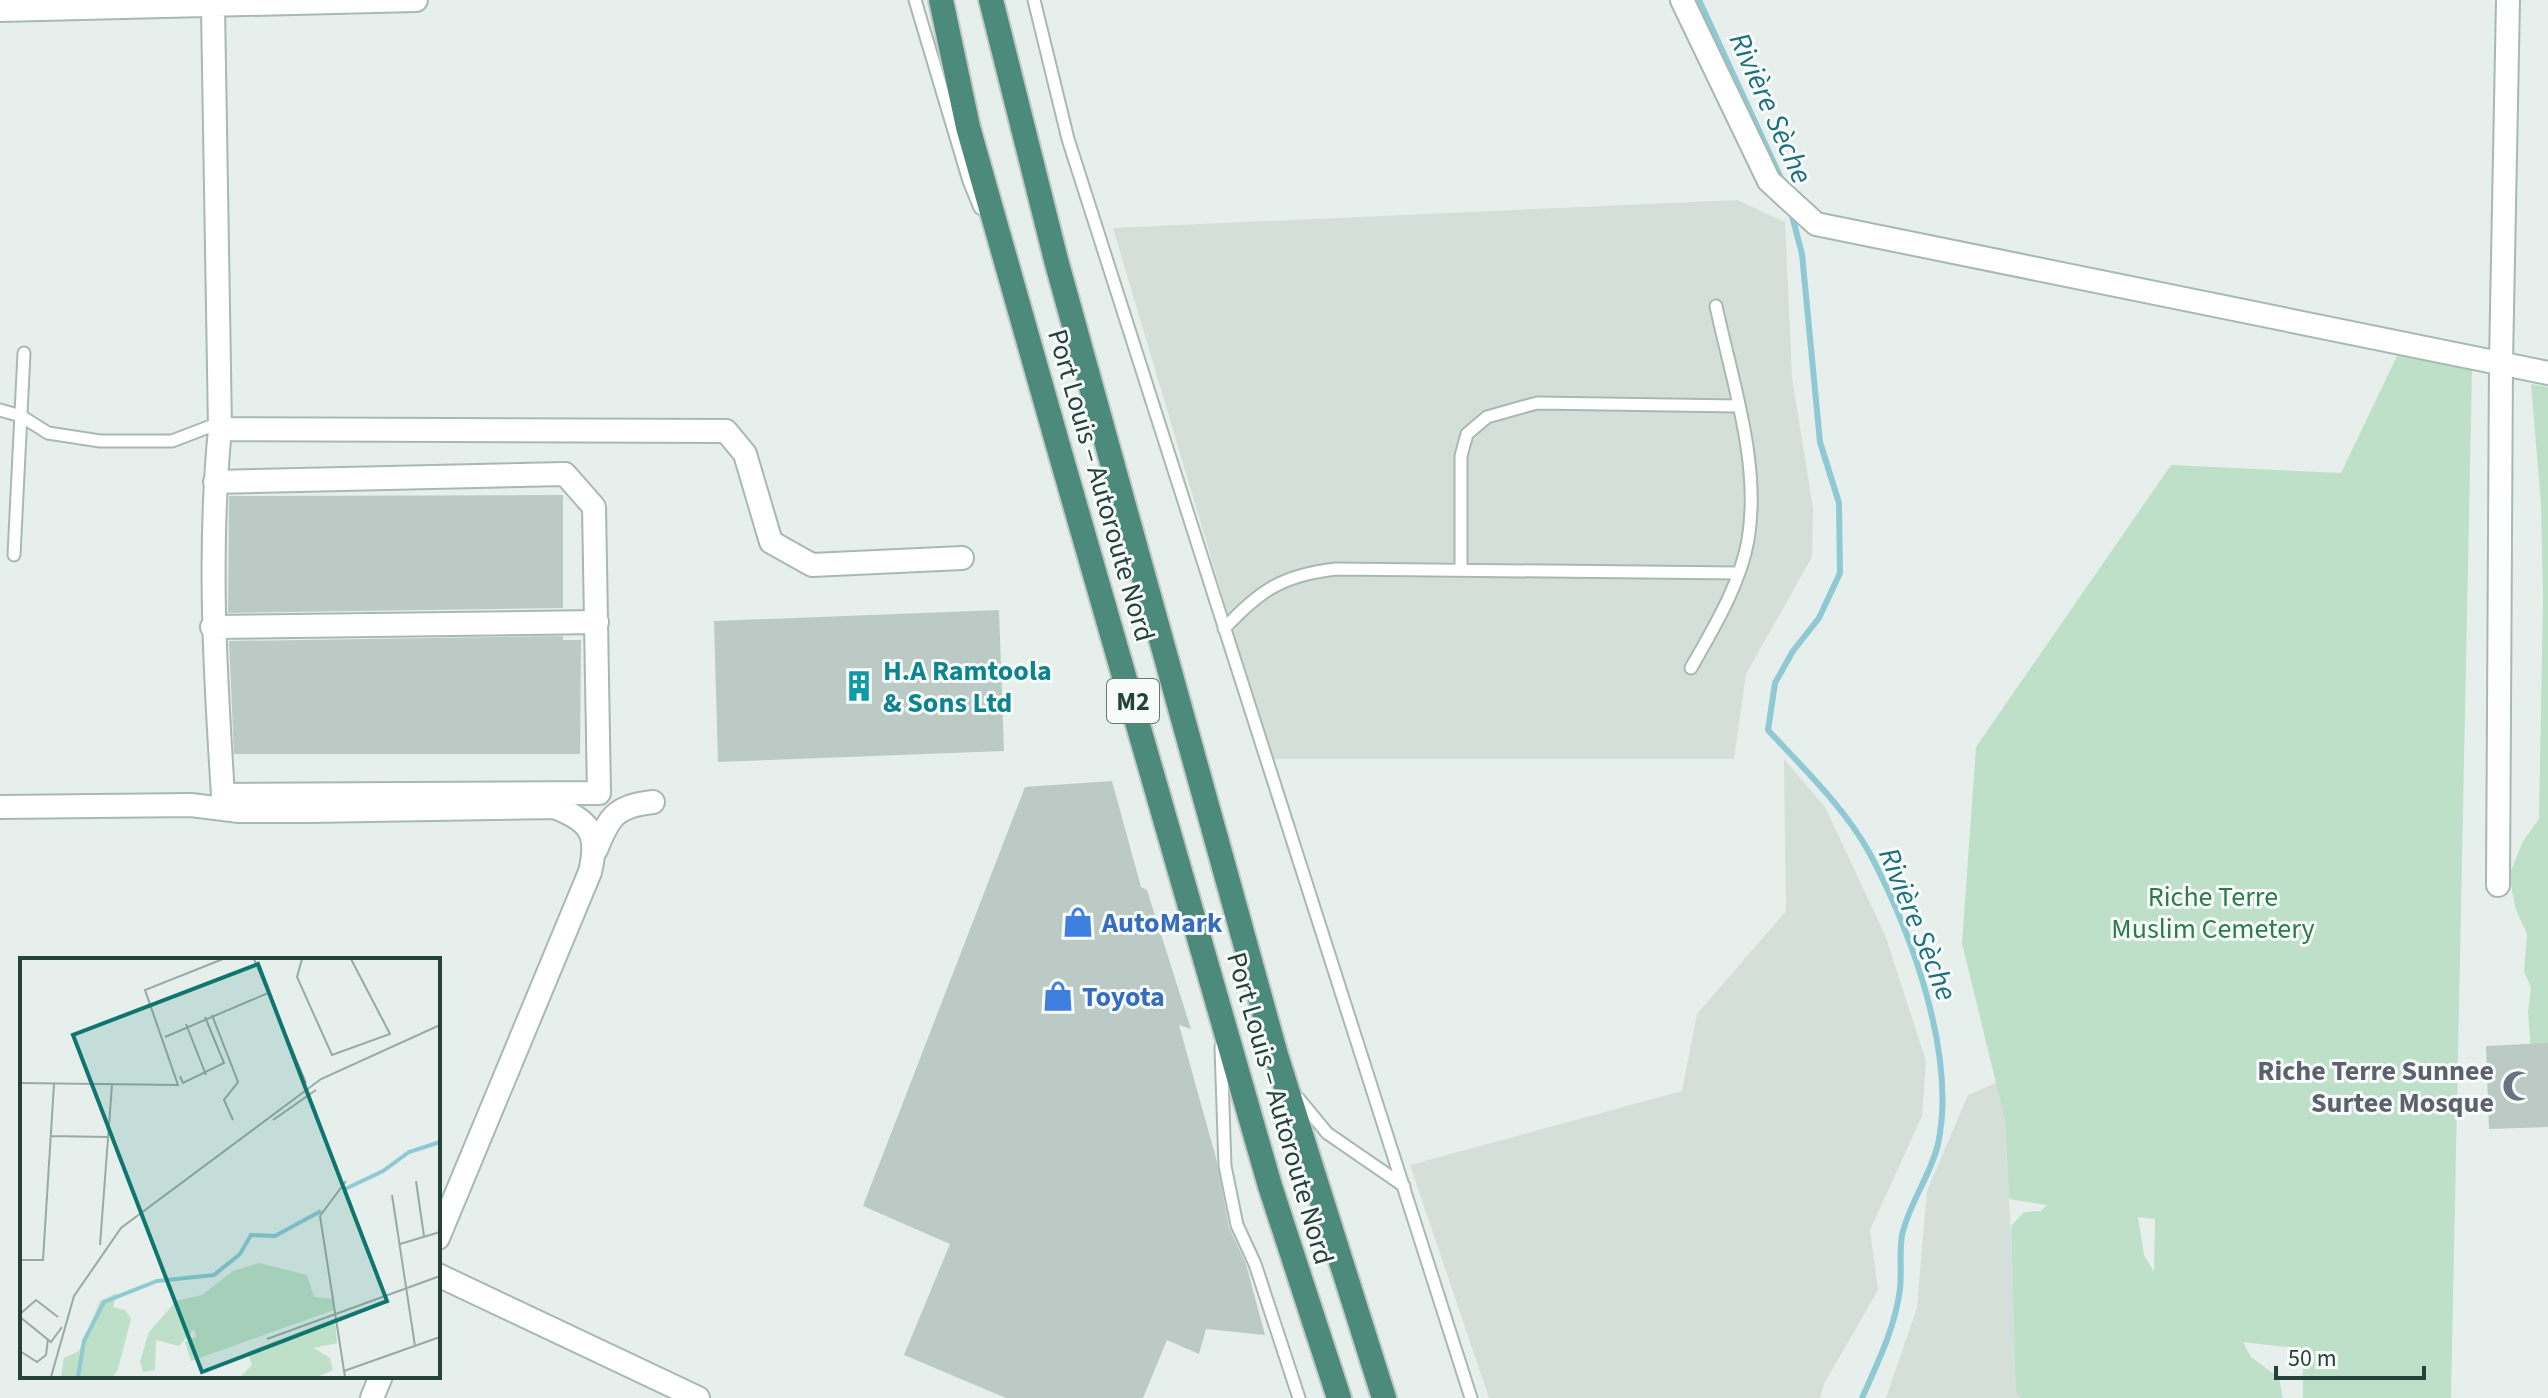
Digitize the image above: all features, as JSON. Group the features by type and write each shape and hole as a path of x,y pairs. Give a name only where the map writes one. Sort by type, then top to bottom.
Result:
{"highway":[{"name":"Port Louis – Autoroute Nord","path":"941,0 968,127 1012,282 1270,1186 1339,1398"},
{"name":"Port Louis – Autoroute Nord","path":"991,0 1056,260 1276,1055 1384,1398"}],"street":[{"path":"0,10 416,0"},
{"path":"1682,0 1769,181 1816,224 2548,373"},
{"path":"2498,885 2501,362 2508,0"},
{"path":"203,5 220,426 215,482 212,627 223,795 599,793 594,507 565,474 215,482"},
{"path":"220,426 726,431 745,454 771,542 812,565 962,558"},
{"path":"212,627 597,622"},
{"path":"440,1233 590,872 606,825 615,812 632,804 653,802"},
{"path":"0,807 191,805 239,811 309,811 554,807 584,823 593,834 595,852"},
{"path":"440,1276 698,1398"},
{"path":"372,1398 380,1378"}],"lane":[{"path":"915,0 969,181 1012,282"},
{"path":"1034,0 1068,139 1471,1398"},
{"path":"1691,668 1738,573 1751,514 1750,477 1716,306"},
{"path":"14,555 24,353"},
{"path":"1461,570 1461,456 1467,434 1487,417 1537,403 1738,406"},
{"path":"0,410 21,416 48,433 100,441 172,441 220,426"},
{"path":"1224,629 1260,594 1286,579 1306,573 1461,570 1738,573"},
{"path":"1219,1008 1225,1166 1237,1225 1255,1264 1299,1398"},
{"path":"1276,1055 1302,1106 1327,1133 1404,1186"}],"shaded area":[{"path":"1737,200 1785,222 1792,378 1813,508 1812,557 1746,674 1734,759 1271,759 1113,228"},
{"path":"1784,759 1825,807 1885,935 1926,1061 1922,1116 1870,1230 1878,1290 1824,1384 1820,1398 1489,1398 1410,1165 1682,1091 1697,1014 1786,911"},
{"path":"1998,1082 2005,1120 2019,1398 1886,1398 1917,1308 1927,1191 1968,1095"}],"green space":[{"name":"Riche Terre Muslim Cemetery","path":"2399,352 2472,370 2451,1398 2303,1398 2303,1349 2243,1342 2251,1357 2279,1378 2283,1398 2020,1398 2016,1391 2011,1226 2024,1212 2041,1211 2047,1205 2009,1199 2005,1120 1962,943 1976,747 2171,465 2341,473","holes":["2138,1217 2155,1219 2154,1272 2144,1255"]},
{"path":"2531,384 2548,387 2548,1061 2531,1052 2528,1012 2531,987 2524,972 2527,934 2516,910 2509,876 2523,841 2539,819 2543,598 2541,504"}],"building":[{"path":"563,495 563,608 228,613 229,496"},
{"name":"H.A Ramtoola & Sons Ltd","path":"999,610 1004,751 718,762 714,621"},
{"path":"563,636 563,640 581,640 580,754 234,754 229,641"},
{"name":"Toyota","path":"1112,781 1141,887 1147,890 1191,1029 1179,1025 1216,1158 1229,1227 1246,1264 1265,1335 1206,1329 1199,1354 1167,1340 1143,1398 1006,1398 904,1355 950,1244 863,1206 1025,787"},
{"name":"Riche Terre Sunnee Surtee Mosque","path":"2548,1043 2548,1127 2489,1129 2486,1046"}],"waterway":[{"name":"Rivière Sèche","path":"1699,0 1784,185"},
{"name":"Rivière Sèche","path":"1791,212 1802,254 1820,442 1839,503 1840,573 1819,618 1793,651 1775,683 1768,730 1835,804 1869,852 1914,956 1936,1033 1941,1072 1942,1109 1938,1144 1905,1223 1901,1241 1900,1289 1894,1317 1862,1398"}],"place":[{"name":"H.A Ramtoola & Sons Ltd","path":"859,686"},
{"name":"AutoMark","path":"1078,922"},
{"name":"Toyota","path":"1058,996"},
{"name":"Riche Terre Sunnee Surtee Mosque","path":"2518,1086"}]}
